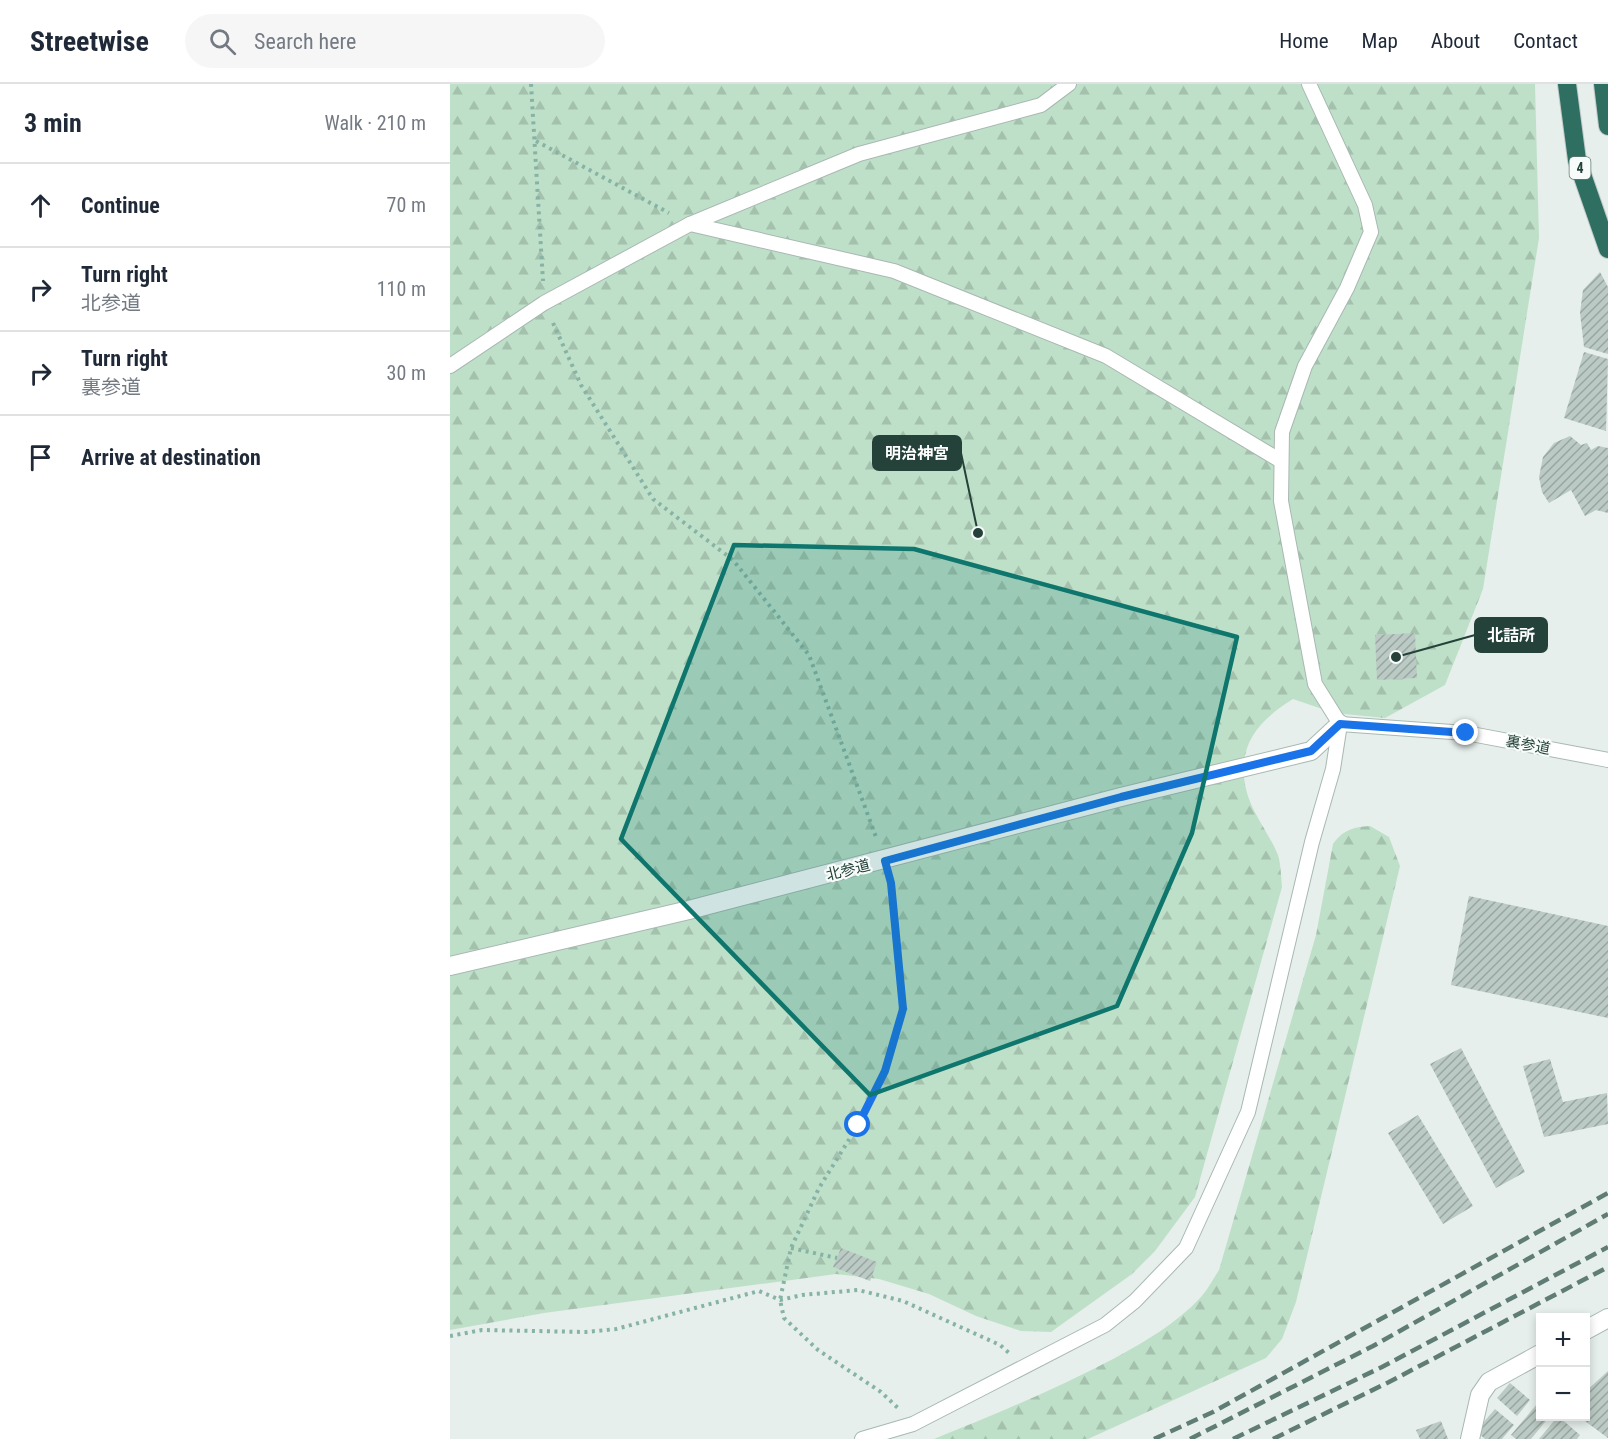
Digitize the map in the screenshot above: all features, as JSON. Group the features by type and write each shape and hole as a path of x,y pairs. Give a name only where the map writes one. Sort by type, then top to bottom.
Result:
{"highway":[{"name":"4","path":"1567,84 1577,160 1608,249"},
{"path":"1602,84 1608,126"}],"street":[{"name":"北参道","path":"450,966 885,861 1121,797 1311,751 1340,724"},
{"path":"1590,1328 1608,1318"},
{"path":"1470,1439 1480,1395 1489,1382 1536,1356"}],"lane":[{"path":"450,366 544,303 690,224 859,154 1041,105 1070,84"},
{"path":"862,1439 913,1424 1105,1325 1135,1301 1186,1248 1248,1112 1312,842 1333,769 1340,724 1315,684 1281,501 1282,432 1305,366 1347,288 1371,232 1365,206 1309,84"},
{"path":"690,224 894,272 1106,356 1281,461"},
{"name":"裏参道","path":"1340,724 1466,733 1608,760"}],"path":[{"path":"531,84 544,303 581,385 653,499 733,560 809,656 885,861 891,883 903,1009 885,1071 858,1125 819,1188 791,1248 780,1300 784,1318 818,1350 881,1392 913,1424"},
{"path":"535,140 690,224"},
{"path":"791,1248 837,1258"},
{"path":"450,1336 482,1330 586,1332 616,1329 759,1292 780,1300 802,1295 858,1290 903,1301 1000,1345 1023,1367"}],"highlighted area":[{"path":"734,545 914,549 1237,637 1192,833 1117,1006 870,1095 621,839"}],"green space":[{"path":"450,84 1535,84 1539,238 1483,589 1445,685 1385,718 1334,713 1293,699 1270,716 1253,735 1244,759 1246,789 1248,798 1278,855 1282,887 1195,1197 1155,1251 1132,1274 1051,1332 1021,1331 976,1316 929,1294 879,1279 836,1274 544,1313 450,1330"},
{"path":"1370,826 1389,837 1400,866 1296,1302 1282,1339 1266,1358 1088,1439 934,1439 1026,1401 1115,1358 1171,1323 1206,1291 1219,1270 1316,935 1333,844 1349,830"}],"building":[{"path":"1600,272 1608,287 1608,354 1584,347 1580,313 1583,290"},
{"path":"1584,352 1608,359 1606,431 1564,418"},
{"path":"1570,436 1581,445 1587,443 1591,450 1598,446 1608,448 1608,513 1596,510 1585,516 1571,490 1549,503 1542,492 1539,477 1543,457 1554,443"},
{"path":"1415,633 1417,678 1377,680 1375,635"},
{"path":"1469,896 1608,926 1608,1018 1451,985"},
{"path":"1461,1048 1525,1172 1496,1188 1430,1064"},
{"path":"1550,1059 1563,1102 1607,1093 1608,1124 1544,1137 1523,1066"},
{"path":"1418,1115 1473,1206 1443,1224 1388,1133"},
{"path":"841,1248 877,1262 870,1281 833,1267"},
{"path":"1608,1371 1608,1438 1585,1421 1590,1421 1590,1387"},
{"path":"1510,1383 1530,1400 1517,1416 1497,1398"},
{"path":"1536,1405 1536,1421 1546,1421 1531,1439 1516,1439 1511,1435"},
{"path":"1495,1409 1514,1425 1502,1439 1485,1439 1476,1431"},
{"path":"1441,1421 1448,1439 1420,1439 1416,1430"},
{"path":"1554,1421 1564,1421 1580,1435 1577,1439 1539,1439"}],"railway":[{"path":"1154,1439 1213,1412 1608,1193"},
{"path":"1190,1439 1373,1346 1608,1214"},
{"path":"1233,1439 1382,1367 1608,1247"},
{"path":"1273,1439 1389,1382 1608,1267"}],"place":[{"name":"明治神宮","path":"978,533"},
{"name":"北詰所","path":"1396,657"}],"route":[{"path":"858,1125 885,1071 903,1009 891,883 885,861 1121,797 1311,751 1340,724 1466,733"}]}
